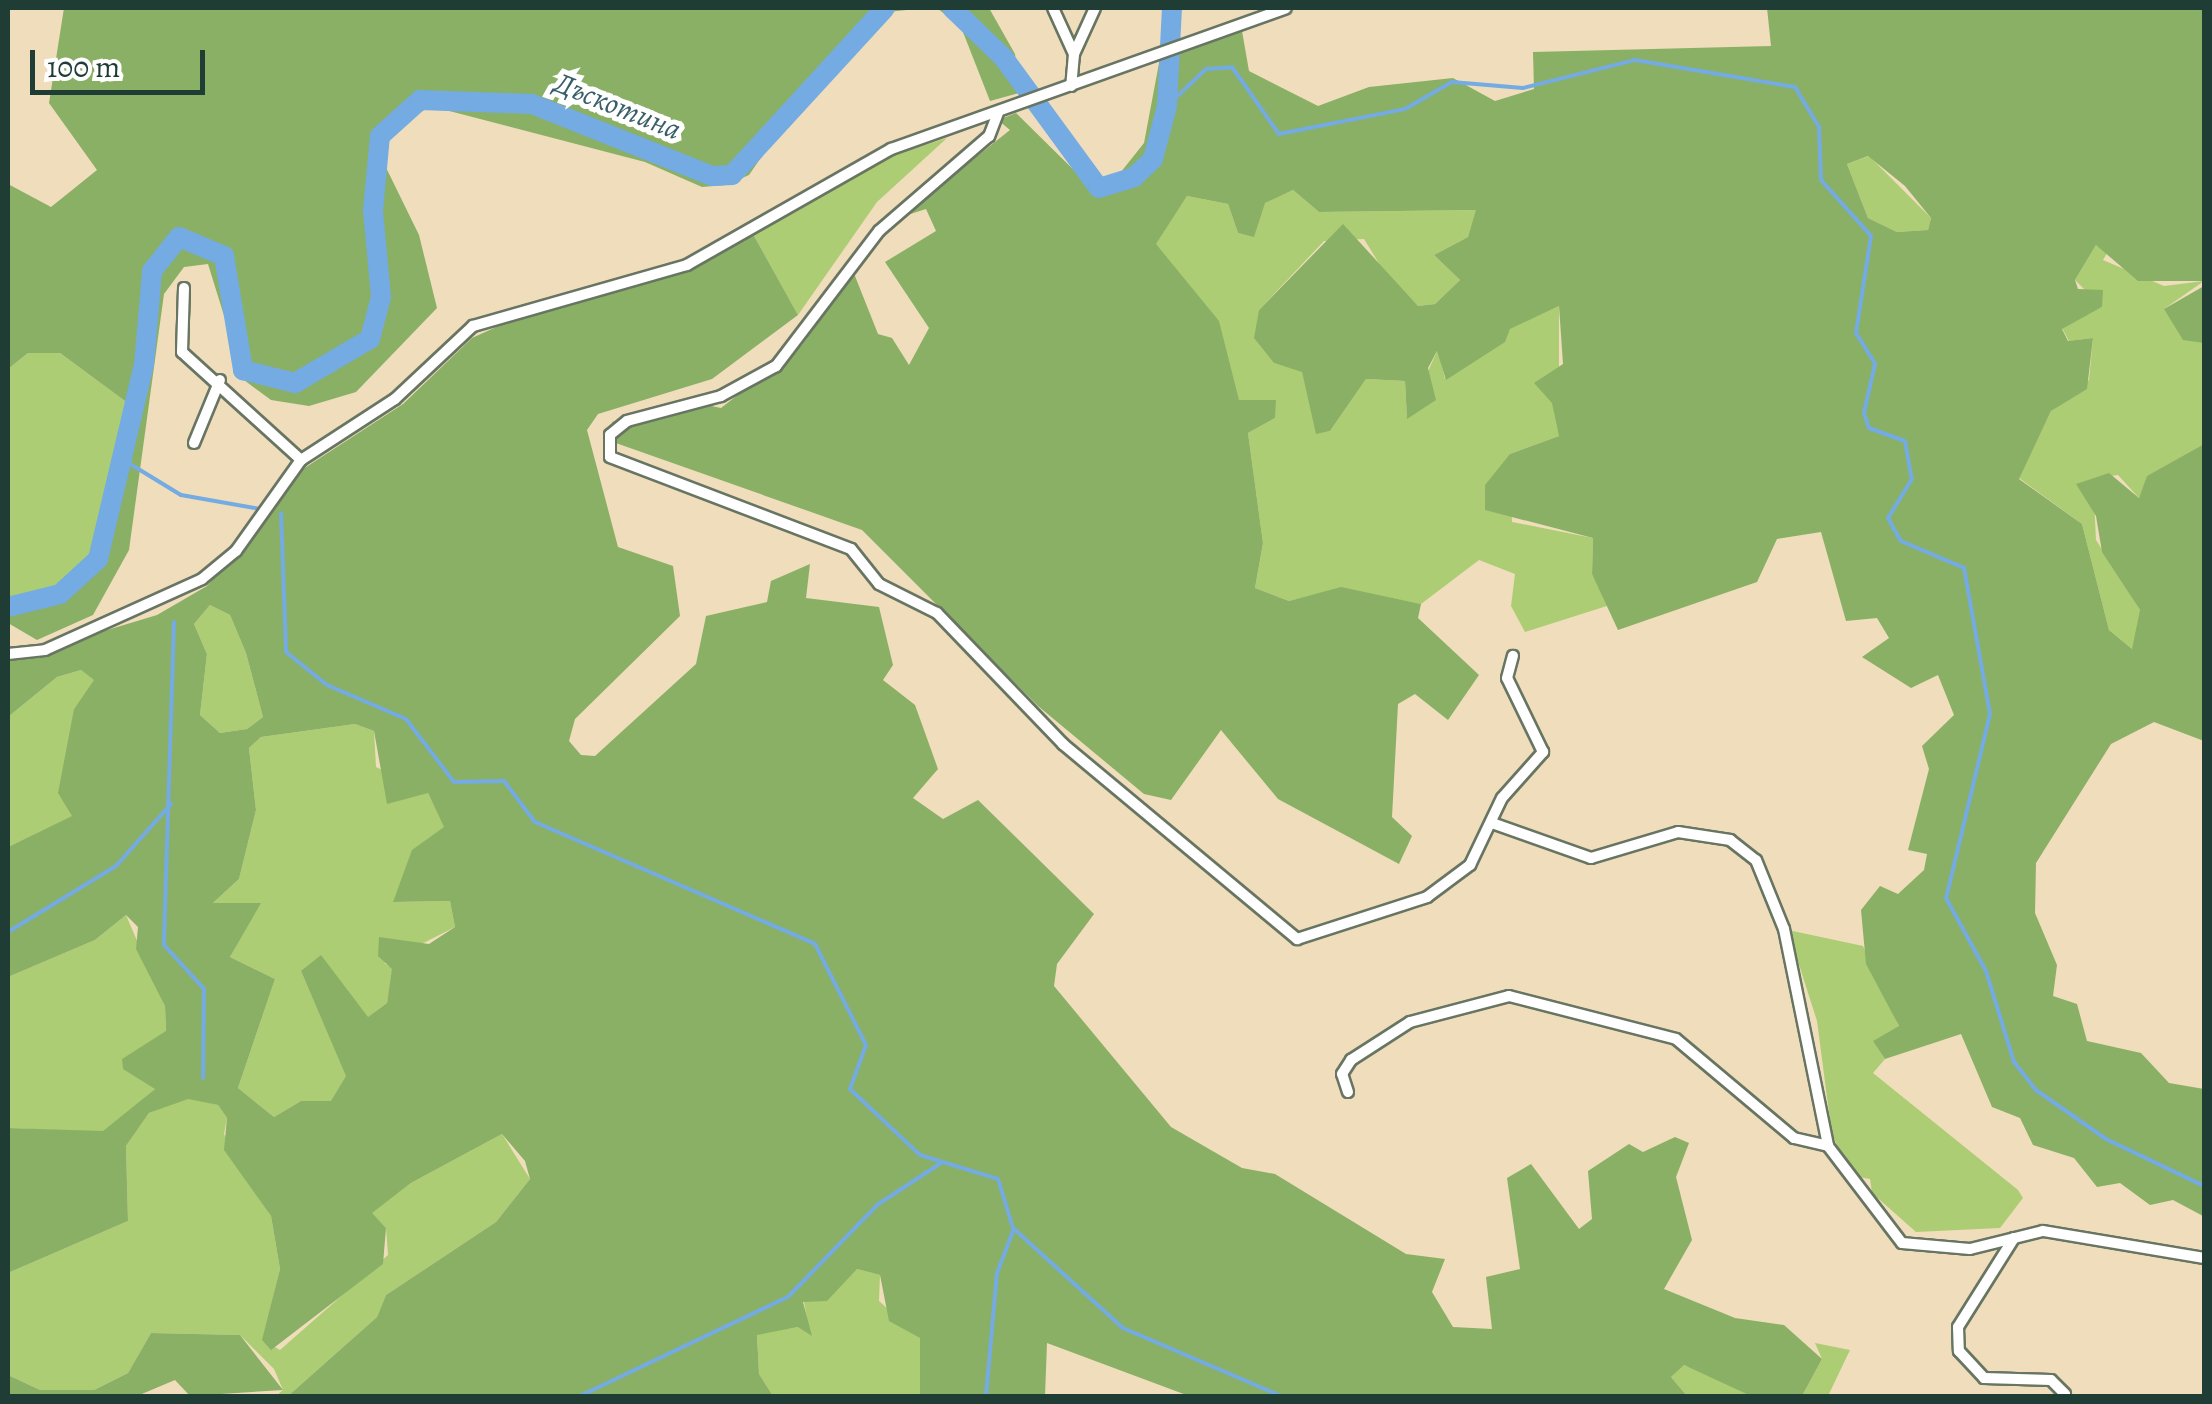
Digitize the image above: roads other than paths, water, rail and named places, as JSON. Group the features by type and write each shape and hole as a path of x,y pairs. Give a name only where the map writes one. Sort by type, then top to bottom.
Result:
{"street":[{"path":"1053,8 1074,54"},
{"path":"1071,86 1074,54 1095,8"},
{"path":"8,654 45,650 202,579 236,551 301,460 395,399 472,326 687,265 855,167 1286,8"},
{"path":"998,113 988,136 879,231 776,366 721,396 627,421 610,434 610,457 851,549 879,584 937,613 1063,744 1208,857 1290,936 1304,940 1441,890 1470,865 1492,823 1543,752 1506,678 1513,656"},
{"path":"184,288 182,352 220,380 301,460"},
{"path":"194,442 220,380"},
{"path":"1492,823 1591,858 1678,832 1743,847 1770,882 1784,929 1828,1146 1902,1243 1953,1250 2043,1231 2204,1258"},
{"path":"1348,1092 1342,1074 1350,1060 1410,1022 1509,996 1676,1039 1782,1130 1828,1146"},
{"path":"2014,1238 1958,1326 1958,1351 1984,1378 2051,1380 2066,1394"}],"waterway":[{"name":"Дъскотина","path":"8,607 60,594 98,559 144,365 152,271 179,237 224,256 243,370 295,383 370,339 381,297 373,211 380,136 420,100 532,104 712,176 732,175 885,8"},
{"name":"Дъскотина","path":"952,8 1003,57 1099,188 1134,177 1153,159 1167,106 1172,8"},
{"path":"1167,106 1206,69 1232,67 1279,134 1405,109 1452,82 1523,88 1635,60 1795,87 1819,127 1821,180 1871,236 1856,333 1875,364 1864,413 1869,428 1905,441 1912,479 1888,518 1901,541 1964,568 1990,714 1946,898 1986,971 2014,1062 2036,1090 2106,1139 2204,1186"},
{"path":"122,459 181,495 260,509"},
{"path":"281,513 286,652 327,685 406,719 454,782 504,781 535,822 815,944 866,1045 850,1089 920,1155 998,1179 1013,1228 1123,1328 1281,1396"},
{"path":"174,622 164,945 204,989 203,1078"},
{"path":"8,932 116,866 171,804"},
{"path":"580,1396 788,1297 877,1205 941,1163"},
{"path":"986,1396 997,1273 1013,1231"}]}
